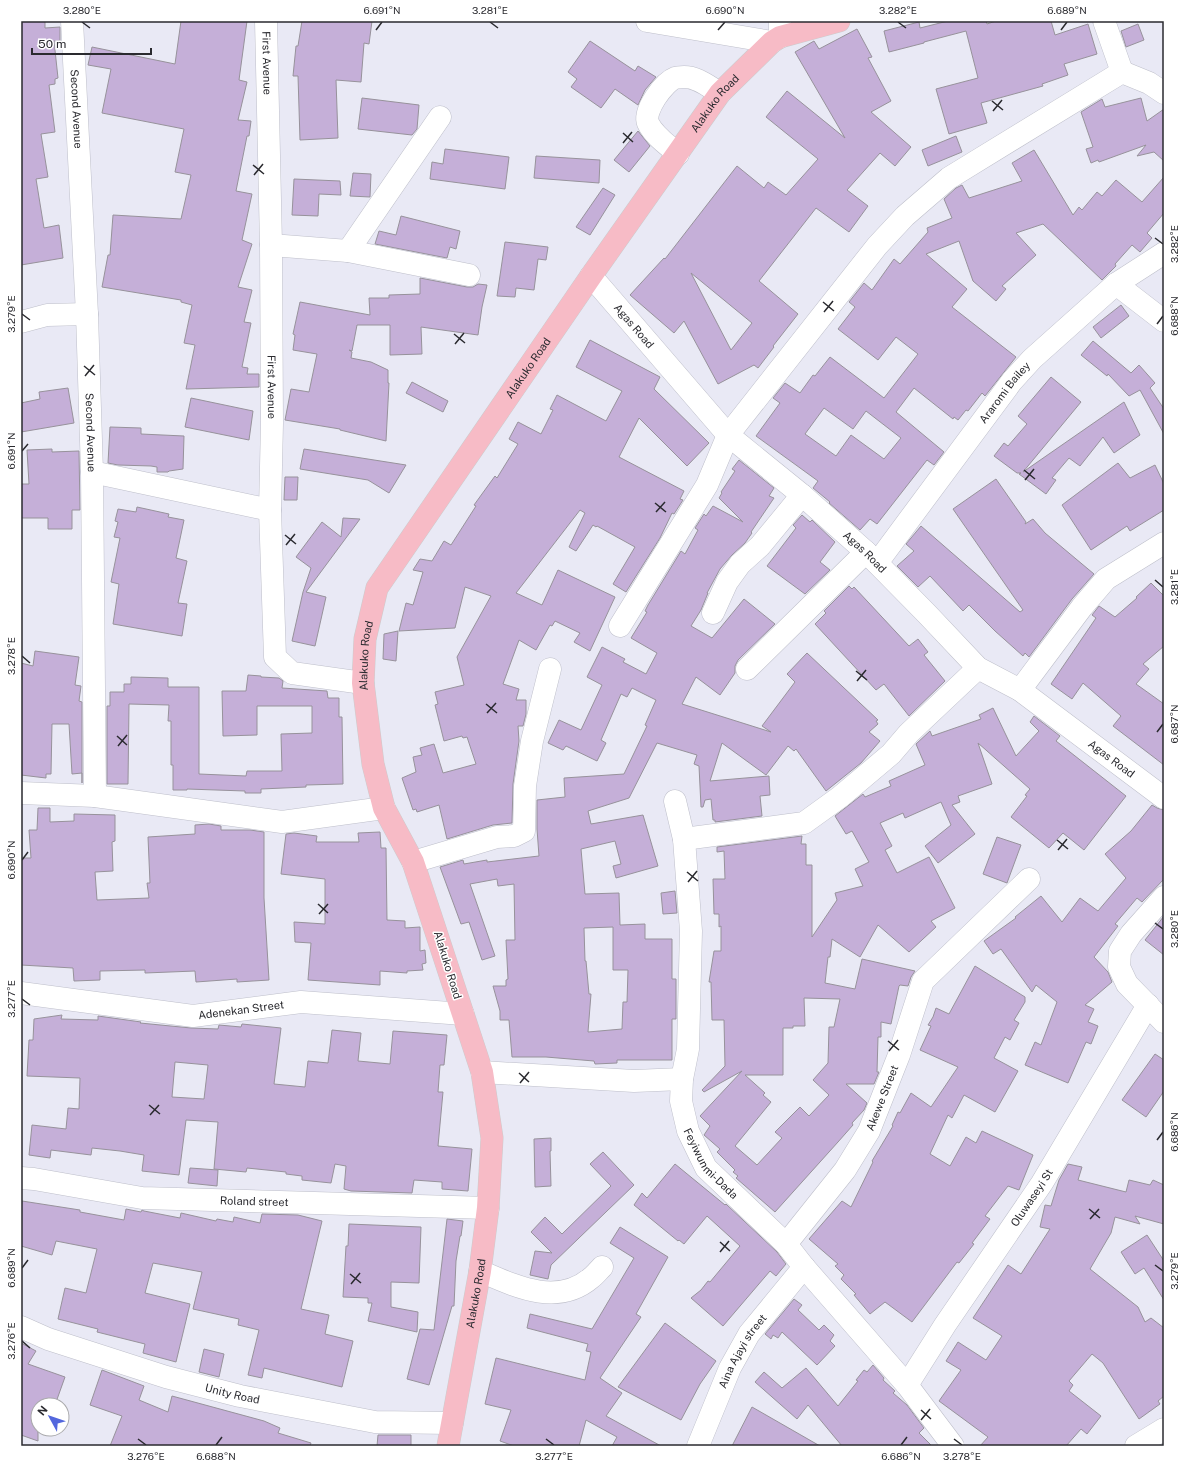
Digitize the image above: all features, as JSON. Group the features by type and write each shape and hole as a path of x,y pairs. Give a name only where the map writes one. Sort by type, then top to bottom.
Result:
{"main road":[{"name":"Alakuko Road","path":"448,1446 480,1271 488,1208 492,1138 482,1072 413,862 384,808 373,764 363,683 365,639 377,588 591,276 720,93 777,33 829,22"}],"street":[{"name":"Second Avenue","path":"72,21 87,314 92,472 95,796"},
{"name":"First Avenue","path":"266,21 271,245 272,423 270,510 275,657 292,673 363,683"},
{"path":"647,21 777,33"},
{"path":"1104,21 1122,72 1150,83 1164,93"},
{"path":"620,626 707,485 728,435 877,246 905,216 949,178 1122,72"},
{"path":"678,154 654,132 648,122 648,110 655,98 674,78 685,77 698,80 720,93"},
{"path":"348,251 440,116"},
{"path":"271,245 348,251 469,275"},
{"name":"Araromi Bailey","path":"747,669 871,558 1012,381 1032,359 1116,284 1164,253"},
{"name":"Agas Road","path":"591,276 728,435 802,495 871,558 978,668 1020,690 1164,798"},
{"path":"1116,284 1164,321"},
{"path":"21,322 47,315 87,314"},
{"path":"92,472 270,510"},
{"path":"713,613 727,582 740,564 760,546 802,495"},
{"path":"1020,690 1082,607 1106,579 1164,543"},
{"path":"684,839 804,823 840,798 891,754 910,733 978,668"},
{"path":"413,862 497,838 514,836 524,831 526,778 532,741 550,669"},
{"path":"21,794 95,796 282,822 384,808"},
{"name":"Feyiwunmi-Dada","path":"675,802 684,839 691,931 688,1049 682,1079 681,1102 688,1131 706,1168 786,1244 804,1267 907,1385 953,1446"},
{"name":"Akewe Street","path":"786,1244 845,1170 869,1131 899,1055 923,981 1029,879"},
{"path":"1164,896 1131,934 1120,951 1119,967 1127,984 1164,1022"},
{"name":"Adenekan Street","path":"21,993 193,1016 301,1002 463,1014"},
{"name":"Oluwaseyi St","path":"907,1385 945,1325 1042,1183 1148,1005"},
{"path":"482,1072 634,1081 682,1079"},
{"name":"Roland street","path":"21,1178 142,1198 488,1208"},
{"path":"480,1271 525,1288 545,1293 558,1292 577,1287 591,1278 602,1267"},
{"name":"Aina Ajayi street","path":"698,1446 730,1368 749,1334 804,1267"},
{"name":"Unity Road","path":"21,1327 48,1339 166,1377 240,1396 375,1422 452,1423"},
{"path":"1136,1446 1164,1429"}],"building":[{"path":"21,21 45,21 45,28 60,27 60,41 54,41 58,78 55,79 55,84 49,85 55,132 41,134 48,177 36,179 44,228 59,225 63,258 21,265"},
{"path":"181,21 247,21 239,80 247,82 238,120 251,121 236,191 252,194 242,240 252,244 238,287 252,290 244,322 251,323 242,367 248,368 247,374 259,374 259,387 186,389 195,345 184,343 192,305 181,302 181,300 102,287 108,255 110,255 113,215 181,219 191,175 175,172 184,129 102,113 111,69 88,65 92,47 175,64"},
{"path":"302,21 372,21 369,44 364,43 361,82 336,80 338,138 300,140 298,76 293,76 296,46 298,46"},
{"path":"948,21 986,21 987,24 996,21 1051,21 1055,35 1088,24 1097,54 1064,64 1068,75 1042,84 1043,86 981,103 987,123 949,134 936,89 978,78 966,31 889,52 884,31 919,22 920,28"},
{"path":"1138,24 1144,40 1126,47 1121,31"},
{"path":"857,29 872,57 868,58 891,101 871,112 911,147 895,166 880,153 847,190 868,206 849,232 816,208 759,281 798,314 758,368 754,365 718,384 684,321 674,333 630,295 664,258 665,259 737,166 764,188 768,182 786,195 818,159 766,117 787,91 845,138 795,52 814,41 819,49","holes":["691,273 752,323 731,350"]},
{"path":"590,41 635,71 638,66 656,77 645,90 638,105 615,89 601,108 571,87 577,79 568,72"},
{"path":"362,98 419,105 417,129 412,135 358,129"},
{"path":"1141,98 1147,121 1164,109 1164,161 1154,152 1137,156 1146,145 1099,162 1098,160 1091,163 1086,149 1093,147 1081,112 1102,99 1105,107"},
{"path":"638,131 650,146 629,172 614,160"},
{"path":"956,136 962,152 928,166 922,150"},
{"path":"445,149 509,157 505,189 430,179 432,162 443,164"},
{"path":"1034,150 1073,215 1079,207 1082,210 1097,192 1102,196 1116,180 1142,202 1164,177 1164,213 1147,233 1152,238 1140,252 1132,245 1115,264 1116,266 1102,280 1043,224 1016,233 1036,255 1002,286 1006,289 996,301 973,281 959,241 926,254 967,289 952,307 1016,357 985,396 982,393 968,411 966,410 958,420 954,417 953,419 914,388 896,412 944,452 934,465 927,460 877,524 870,519 860,530 813,488 818,481 756,436 780,403 773,398 785,383 800,393 813,375 815,376 830,357 884,398 918,354 896,337 878,360 838,329 855,307 849,302 864,283 872,290 894,259 900,264 928,232 927,228 952,218 944,199 956,188 962,185 969,198 1022,181 1012,163","holes":["824,408 853,429 866,411 901,438 884,459 851,435 836,456 805,434"]},
{"path":"536,156 600,160 599,183 534,178"},
{"path":"353,173 371,174 370,197 350,196"},
{"path":"294,179 340,181 341,195 319,194 318,216 292,215"},
{"path":"603,188 615,195 590,235 576,227"},
{"path":"401,216 460,231 456,249 450,247 447,258 375,244 379,231 396,235"},
{"path":"505,242 548,247 546,260 538,259 534,290 516,288 515,297 497,296"},
{"path":"420,278 467,287 473,287 478,284 487,285 478,335 421,327 422,354 390,355 390,325 357,325 352,351 349,350 352,352 351,358 371,362 388,370 389,383 386,441 340,429 285,420 291,389 309,392 317,354 293,350 295,335 293,334 300,302 370,315 369,298 389,298 389,295 420,294"},
{"path":"1121,305 1129,316 1101,338 1093,327"},
{"path":"590,340 660,377 654,389 709,443 687,466 639,418 619,457 684,491 680,499 683,500 674,514 672,513 660,538 626,592 613,584 635,547 593,525 576,551 569,547 585,513 580,510 516,593 542,605 558,570 615,597 590,651 574,642 580,633 555,621 552,626 550,625 536,650 519,640 503,684 519,689 516,700 526,700 526,714 523,726 518,726 519,741 513,784 512,823 493,825 447,839 439,805 417,812 416,809 413,810 402,778 416,772 413,757 422,755 420,748 434,744 443,773 476,764 467,737 463,738 462,736 444,741 435,705 438,704 435,692 464,685 457,657 491,596 465,587 455,628 399,631 406,603 413,605 423,572 413,570 420,559 432,561 444,541 451,545 476,506 474,505 495,476 497,478 518,444 509,439 518,422 541,434 553,410 550,409 557,395 606,421 622,391 576,367"},
{"path":"1093,341 1131,373 1139,365 1155,383 1150,388 1164,409 1164,434 1140,390 1129,396 1108,374 1107,376 1081,355"},
{"path":"1051,377 1081,402 1023,472 1124,402 1140,435 1114,453 1103,437 1080,466 1069,458 1052,478 1056,480 1046,494 1019,474 1021,473 1017,473 994,456 1004,443 1008,446 1027,424 1018,416"},
{"path":"412,382 448,401 443,412 406,393"},
{"path":"68,388 74,423 21,432 21,403 40,399 39,392"},
{"path":"191,398 253,411 249,440 185,427"},
{"path":"110,427 141,428 141,434 184,436 183,469 168,472 157,472 157,467 108,463"},
{"path":"52,449 52,452 79,451 80,510 72,510 72,529 48,529 48,518 21,518 21,484 29,484 27,450"},
{"path":"304,449 406,465 389,493 368,480 300,469"},
{"path":"739,460 774,488 769,496 774,498 745,543 720,569 707,593 701,610 691,626 712,638 744,599 775,624 738,660 735,666 735,673 720,695 696,677 682,704 771,732 762,726 795,682 787,674 807,653 878,720 876,721 878,724 869,732 880,741 861,763 826,791 796,749 794,751 788,746 766,775 722,743 710,781 769,776 770,795 760,796 762,816 715,822 715,820 713,820 711,799 705,800 703,807 701,807 699,766 694,764 697,755 657,743 629,798 588,811 591,824 643,815 658,866 616,878 613,866 621,864 615,841 581,849 585,894 619,893 620,925 645,924 645,939 672,939 672,979 676,979 676,1019 672,1019 672,1060 617,1060 617,1063 595,1064 594,1061 546,1057 512,1057 509,1020 500,1020 500,1011 493,986 506,986 506,980 508,979 506,940 515,940 514,884 498,886 497,879 470,884 495,956 482,960 469,922 461,924 440,867 463,860 464,864 487,860 487,862 539,856 537,800 565,797 564,778 624,774 647,726 645,725 656,700 632,688 627,697 621,694 601,740 606,743 597,761 566,746 563,750 548,743 559,720 581,730 602,685 587,677 602,647 625,659 623,662 646,674 657,653 631,638 647,612 645,611 648,605 681,551 685,554 698,530 695,528 704,514 706,516 713,506 743,522 719,498 722,493 721,492 735,471 732,469","holes":["613,927 613,970 628,970 627,1002 623,1002 622,1029 588,1032 591,994 589,994 585,961 584,928"]},
{"path":"1118,463 1130,478 1155,465 1164,484 1164,510 1130,531 1127,526 1091,550 1062,505"},
{"path":"285,477 298,477 297,500 284,500"},
{"path":"996,479 1026,522 1025,524 1033,519 1045,533 1094,574 1072,599 1029,657 1025,653 1023,656 969,605 963,611 930,576 918,587 897,566 914,551 906,544 921,526 1020,612 1023,610 953,509"},
{"path":"137,507 169,514 168,517 184,520 176,558 187,561 178,603 187,604 182,636 113,624 119,584 111,582 120,538 114,537 118,522 115,521 118,509 136,512"},
{"path":"802,515 810,522 812,520 835,542 820,562 830,570 805,594 767,566 796,528 793,525"},
{"path":"343,518 360,519 306,592 326,597 315,646 292,641 303,592 311,568 296,557 322,522 341,537"},
{"path":"1151,583 1164,596 1164,646 1143,664 1149,669 1136,684 1164,704 1164,765 1113,726 1121,716 1083,683 1072,699 1051,684 1096,618 1092,615 1099,606 1115,617 1137,598 1136,597"},
{"path":"849,586 852,589 854,587 909,646 918,639 928,652 924,655 945,681 909,716 884,684 876,690 815,624 826,613 824,611"},
{"path":"398,631 396,661 383,659 384,634"},
{"path":"35,651 79,657 75,685 81,686 79,701 82,702 82,773 72,774 69,724 52,724 51,774 46,774 46,778 21,775 21,663 33,666"},
{"path":"248,675 279,678 283,681 282,688 327,691 328,698 339,698 339,717 342,717 343,784 306,785 306,787 261,789 261,793 187,789 173,790 173,765 171,765 171,721 168,721 169,705 129,704 128,784 107,784 107,706 110,706 110,692 124,692 124,684 131,684 131,677 168,678 168,687 199,687 199,774 246,776 247,771 282,771 281,734 312,733 312,706 257,706 257,735 223,736 222,691 246,691"},
{"path":"993,708 1016,756 1039,731 1030,722 1034,716 1060,736 1056,741 1126,796 1084,850 1063,833 1049,848 1011,817 1027,796 1025,795 1030,789 978,743 992,784 958,796 960,802 952,805 975,834 938,863 925,846 951,825 941,802 905,818 903,813 880,823 892,846 885,850 897,873 929,857 955,908 931,921 936,927 909,952 878,925 860,957 832,939 825,983 855,989 862,959 915,971 908,986 899,986 891,1024 881,1022 881,1037 878,1037 877,1072 879,1072 874,1084 846,1084 867,1103 864,1110 852,1123 853,1125 775,1212 736,1178 738,1176 733,1172 735,1170 717,1152 720,1149 704,1135 710,1126 700,1116 742,1071 704,1092 702,1090 725,1066 724,1020 712,1020 711,982 709,982 714,951 721,951 721,926 719,927 719,914 714,914 713,879 725,879 724,851 717,852 717,847 802,836 801,844 806,844 806,865 812,865 812,937 837,900 835,893 863,886 855,869 869,862 852,831 846,834 835,816 863,794 865,797 891,786 889,781 925,765 916,744 930,731 932,736 981,719 979,715","holes":["804,998 840,999 834,1027 829,1027 828,1063 813,1080 829,1095 809,1116 800,1107 775,1132 782,1138 757,1165 735,1146 771,1102 763,1095 765,1093 745,1075 783,1075 783,1028 805,1026"]},
{"path":"1152,805 1164,810 1164,879 1142,902 1137,898 1115,924 1118,926 1094,957 1108,972 1112,982 1085,1005 1094,1009 1088,1022 1098,1026 1091,1044 1086,1042 1068,1083 1025,1065 1035,1042 1041,1045 1057,1002 1036,985 1032,992 1001,949 993,954 984,941 1016,918 1015,917 1041,896 1062,922 1080,898 1098,911 1126,878 1105,854 1131,831"},
{"path":"38,808 50,808 50,822 74,821 74,814 115,815 115,841 112,842 113,871 95,872 97,900 149,898 147,883 150,883 148,837 195,834 195,825 209,824 221,826 221,830 250,830 264,832 264,898 269,980 237,982 237,979 196,982 195,971 145,973 145,970 100,971 100,980 74,981 73,968 21,965 21,858 31,858 29,830 37,830"},
{"path":"380,832 381,848 386,848 387,920 405,921 405,928 420,927 420,951 425,950 426,963 422,964 423,970 407,971 407,973 380,971 380,985 308,980 311,943 295,942 294,922 325,924 325,879 281,874 286,834 294,833 317,836 316,842 359,842 358,833"},
{"path":"997,837 1021,845 1007,883 983,874"},
{"path":"675,891 677,913 663,914 661,893"},
{"path":"1164,916 1164,955 1145,940"},
{"path":"975,966 1025,997 1025,1002 1014,1020 1019,1023 1010,1040 1005,1037 994,1058 1018,1071 995,1112 964,1095 952,1118 948,1115 930,1154 950,1166 966,1137 976,1143 982,1131 1033,1155 1019,1190 1008,1186 985,1216 990,1219 972,1243 974,1244 959,1263 957,1262 912,1322 885,1302 870,1314 854,1295 856,1294 841,1279 844,1275 835,1266 838,1264 809,1239 842,1201 851,1207 873,1162 872,1161 893,1126 892,1125 898,1112 900,1113 911,1093 931,1107 958,1067 920,1050 931,1026 928,1025 936,1008 949,1014"},
{"path":"62,1015 61,1019 98,1020 98,1016 141,1022 140,1023 191,1028 218,1029 219,1025 241,1027 242,1024 281,1028 274,1084 305,1087 308,1061 328,1063 332,1030 361,1033 358,1061 390,1064 393,1031 447,1035 444,1065 440,1065 438,1092 443,1092 438,1146 472,1149 468,1191 442,1189 442,1182 414,1180 412,1193 351,1191 344,1189 346,1166 335,1164 331,1183 302,1180 302,1176 286,1174 286,1172 247,1168 246,1172 214,1169 218,1122 186,1120 179,1175 142,1171 144,1155 120,1151 92,1148 91,1155 51,1150 50,1158 29,1155 32,1125 66,1129 68,1108 79,1109 80,1078 27,1076 29,1040 33,1040 34,1019","holes":["175,1062 208,1065 204,1099 172,1097"]},
{"path":"1155,1054 1164,1060 1164,1091 1146,1117 1122,1100"},
{"path":"551,1138 551,1186 535,1187 534,1139"},
{"path":"603,1152 634,1185 551,1265 548,1279 530,1275 535,1251 552,1253 531,1232 545,1217 562,1234 611,1186 590,1164"},
{"path":"675,1164 725,1205 726,1204 777,1252 786,1264 776,1276 770,1271 723,1326 691,1298 701,1290 708,1281 710,1282 740,1246 707,1216 684,1244 679,1240 678,1241 634,1205 642,1193 647,1198"},
{"path":"1068,1164 1082,1167 1078,1180 1126,1192 1129,1180 1150,1185 1153,1180 1164,1185 1164,1224 1135,1216 1140,1224 1115,1217 1111,1233 1090,1269 1138,1307 1145,1322 1151,1318 1164,1328 1164,1396 1158,1401 1160,1404 1139,1419 1103,1363 1092,1354 1069,1381 1073,1385 1069,1391 1101,1416 1087,1434 1081,1429 1066,1446 980,1446 988,1437 939,1401 961,1370 946,1361 958,1342 986,1360 1002,1336 973,1318 1008,1265 1021,1274 1050,1229 1040,1227 1045,1205 1051,1206 1059,1180"},
{"path":"190,1168 218,1170 217,1186 188,1183"},
{"path":"22,1201 80,1210 80,1212 124,1220 126,1209 141,1212 142,1210 180,1218 181,1213 216,1221 217,1219 233,1222 234,1217 260,1223 262,1214 298,1215 322,1221 301,1309 329,1315 325,1334 353,1341 342,1387 264,1368 262,1378 248,1375 259,1330 238,1325 239,1319 193,1309 202,1272 153,1263 145,1293 190,1304 176,1362 143,1353 145,1344 97,1332 98,1329 58,1319 65,1288 86,1293 97,1249 56,1241 52,1255 21,1246"},
{"path":"447,1219 463,1221 456,1261 454,1306 452,1306 429,1385 407,1379 420,1329 434,1330"},
{"path":"349,1224 421,1227 419,1283 391,1282 391,1307 418,1312 417,1332 368,1321 372,1303 368,1303 368,1298 343,1297"},
{"path":"620,1227 668,1257 636,1314 641,1317 600,1378 622,1393 606,1416 661,1446 612,1446 617,1437 586,1420 579,1446 514,1446 500,1441 511,1410 485,1404 496,1358 585,1380 591,1352 586,1351 588,1344 527,1328 530,1314 592,1329 634,1258 610,1243"},
{"path":"1147,1235 1164,1261 1164,1300 1144,1268 1135,1274 1121,1252"},
{"path":"794,1299 802,1305 798,1310 819,1330 824,1325 834,1335 830,1341 835,1346 817,1365 782,1332 778,1338 773,1335 771,1339 765,1334"},
{"path":"665,1323 716,1361 700,1384 681,1420 618,1387"},
{"path":"21,1343 36,1351 28,1364 65,1377 58,1397 30,1397 30,1437 38,1437 38,1441 21,1435"},
{"path":"204,1349 224,1354 219,1377 199,1372"},
{"path":"873,1365 884,1378 883,1380 895,1391 893,1393 907,1405 924,1428 919,1433 932,1446 842,1446 808,1405 797,1419 755,1382 764,1372 782,1388 806,1368 838,1406 858,1381 856,1380 864,1370 867,1372"},
{"path":"102,1370 144,1386 139,1400 168,1412 172,1396 264,1421 280,1428 278,1433 311,1443 310,1446 110,1446 122,1416 90,1405"},
{"path":"752,1407 820,1446 732,1446"},
{"path":"378,1435 411,1435 411,1446 377,1446"}]}
